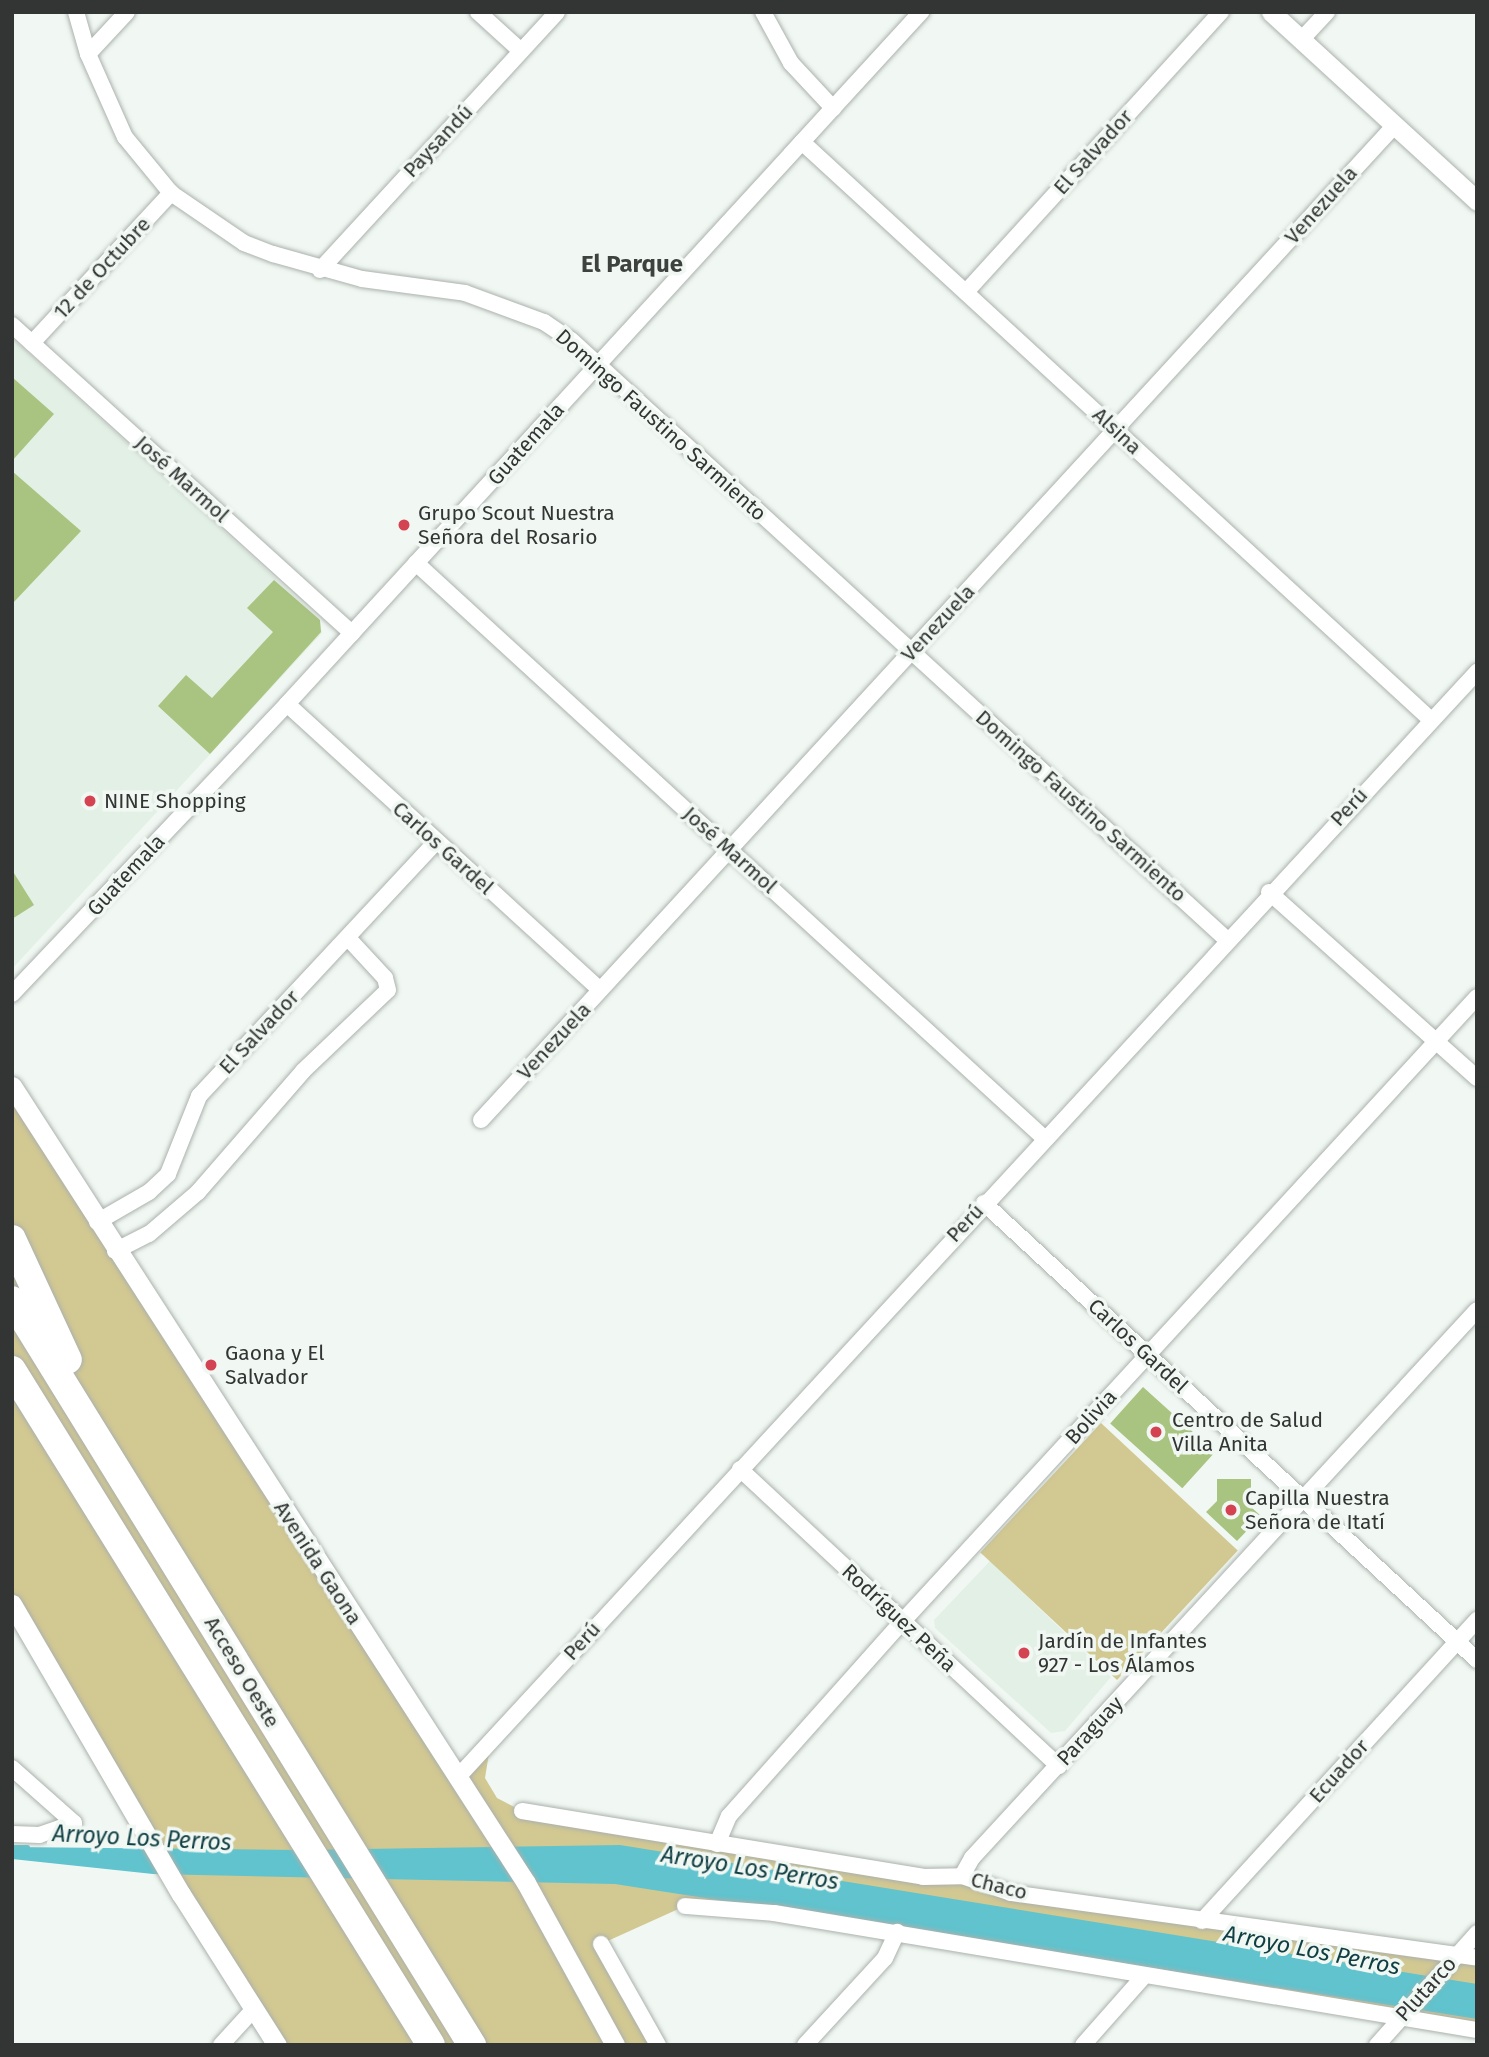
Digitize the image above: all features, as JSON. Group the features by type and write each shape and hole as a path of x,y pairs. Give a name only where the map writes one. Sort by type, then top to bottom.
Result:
{"highway":[{"path":"12,1239 124,1476"},
{"name":"Acceso Oeste","path":"12,1300 124,1476 337,1831 472,2045"},
{"name":"Acceso Oeste","path":"12,1370 431,2045"}],"street":[{"name":"Domingo Faustino Sarmiento","path":"76,12 88,54 125,137 171,192 244,243 320,270 438,287 514,309 553,328 598,365 1226,939"},
{"path":"88,54 127,12"},
{"path":"478,12 521,51"},
{"name":"Paysandú","path":"320,270 557,12"},
{"path":"763,12 792,63 832,108"},
{"name":"Guatemala","path":"12,994 287,704 921,12"},
{"name":"El Salvador","path":"966,292 1221,12"},
{"path":"1271,12 1477,201"},
{"path":"1301,40 1327,12"},
{"name":"Venezuela","path":"481,1120 1394,126"},
{"name":"Alsina","path":"802,142 1431,720"},
{"name":"12 de Octubre","path":"32,343 171,192"},
{"name":"José Marmol","path":"12,325 352,633"},
{"name":"José Marmol","path":"416,563 1044,1138"},
{"name":"Perú","path":"457,1778 1269,892 1477,672"},
{"name":"Carlos Gardel","path":"287,704 435,843 600,990"},
{"name":"El Salvador","path":"97,1222 149,1192 168,1174 199,1096 435,843"},
{"path":"1269,892 1477,1078"},
{"path":"115,1251 149,1234 198,1192 303,1071 388,990 385,978 348,938"},
{"name":"Bolivia","path":"717,1844 729,1816 903,1622 1477,997"},
{"name":"Avenida Gaona","path":"12,1086 115,1251 526,1882 615,2045"},
{"name":"Carlos Gardel","path":"984,1203 1301,1500 1477,1660"},
{"name":"Paraguay","path":"962,1876 972,1858 1477,1310"},
{"name":"Rodríguez Peña","path":"740,1469 1059,1766"},
{"path":"12,1604 181,1894 277,2045"},
{"name":"Ecuador","path":"1202,1922 1477,1620"},
{"path":"12,1768 74,1823 40,1835 12,1834"},
{"name":"Chaco","path":"522,1811 923,1877 962,1876 1011,1893 1202,1922 1477,1958"},
{"path":"685,1906 774,1913 897,1932 1144,1976 1405,2012 1477,2030"},
{"path":"805,2045 885,1958 897,1932"},
{"name":"Plutarco","path":"1377,2045 1477,1933"},
{"path":"601,1944 658,2045"},
{"path":"1083,2045 1144,1976"},
{"path":"221,2045 253,2010"}],"shaded area":[{"name":"NINE Shopping","path":"12,338 319,618 322,633 12,969"},
{"path":"12,1086 457,1778 491,1741 485,1778 497,1798 522,1811 990,1887 1477,1958 1477,2030 685,1906 601,1944 658,2045 277,2045 12,1604"},
{"path":"1101,1423 1238,1551 1117,1680 980,1552"},
{"name":"Jardín de Infantes 927 - Los Álamos","path":"990,1561 1111,1677 1065,1731 1051,1733 935,1628 934,1620"}],"water":[{"path":"620,1845 1477,1984 1477,2019 615,1884 153,1874 12,1859 12,1847 298,1850"}],"building":[{"path":"12,377 54,414 12,461"},
{"path":"12,471 81,531 12,604"},
{"path":"274,580 320,620 321,632 210,754 158,706 186,675 212,698 273,632 247,608"},
{"path":"12,870 34,905 12,919"},
{"name":"Centro de Salud Villa Anita","path":"1143,1387 1215,1452 1182,1488 1110,1423"},
{"name":"Capilla Nuestra Señora de Itatí","path":"1217,1479 1251,1479 1251,1507 1261,1516 1237,1541 1206,1512 1217,1501"}],"waterway":[{"name":"Arroyo Los Perros","path":"12,1847 27,1847"}],"place":[{"name":"Grupo Scout Nuestra Señora del Rosario","path":"404,525"},
{"name":"NINE Shopping","path":"90,801"},
{"name":"Gaona y El Salvador","path":"211,1365"},
{"name":"Centro de Salud Villa Anita","path":"1156,1432"},
{"name":"Capilla Nuestra Señora de Itatí","path":"1231,1510"},
{"name":"Jardín de Infantes 927 - Los Álamos","path":"1024,1653"}],"district":[{"name":"El Parque","path":"632,265"}]}
